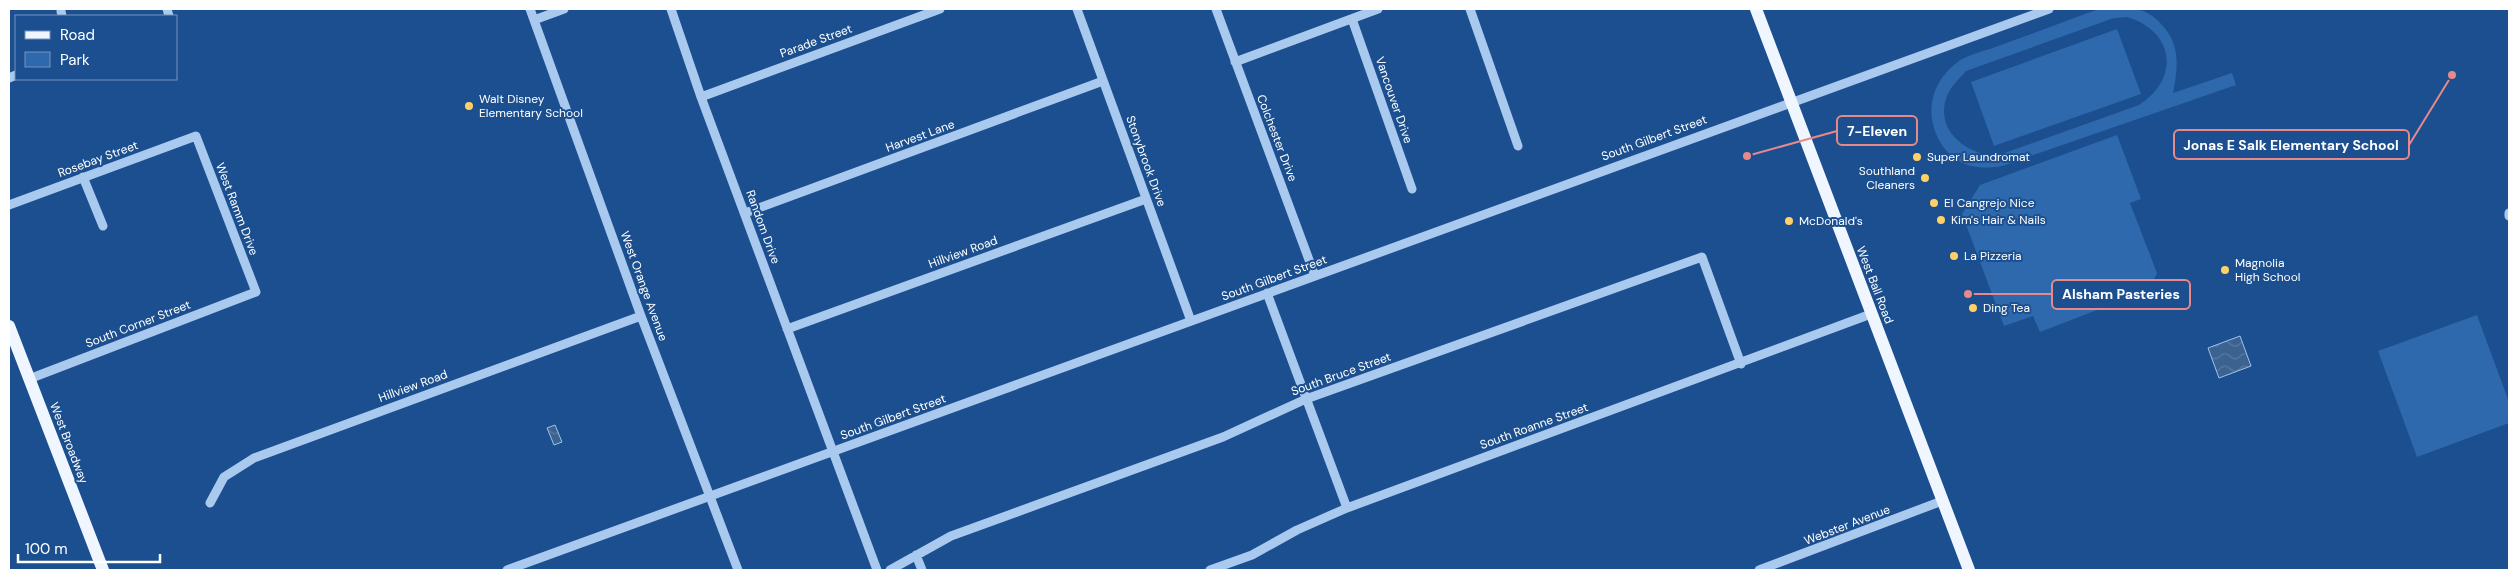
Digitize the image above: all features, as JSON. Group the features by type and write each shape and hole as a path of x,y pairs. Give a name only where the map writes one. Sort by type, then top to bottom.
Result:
{"main road":[{"name":"West Ball Road","path":"1756,9 1968,570"},
{"name":"West Broadway","path":"9,326 103,570"}],"street":[{"name":"West Orange Avenue","path":"530,9 641,316 738,570"},
{"path":"534,20 564,9"},
{"name":"Random Drive","path":"671,9 701,97 877,570"},
{"name":"Parade Street","path":"701,97 940,9"},
{"name":"Stonybrook Drive","path":"1077,9 1191,321"},
{"name":"Colchester Drive","path":"1216,9 1316,276"},
{"path":"1235,62 1378,9"},
{"path":"1470,9 1518,146"},
{"name":"South Gilbert Street","path":"507,570 710,498 1791,101 2048,9"},
{"name":"Vancouver Drive","path":"1352,19 1412,189"},
{"name":"Harvest Lane","path":"744,214 1103,82"},
{"name":"Rosebay Street","path":"9,205 196,136"},
{"name":"West Ramm Drive","path":"196,136 256,292"},
{"path":"83,178 103,226"},
{"name":"Hillview Road","path":"787,329 1146,199"},
{"name":"South Bruce Street","path":"890,570 951,536 1223,437 1306,399 1702,257 1741,364"},
{"name":"South Corner Street","path":"29,379 256,292"},
{"path":"1267,293 1347,508"},
{"name":"South Roanne Street","path":"1210,570 1252,554 1297,530 1347,508 1741,364 1871,314"},
{"name":"Hillview Road","path":"210,503 224,478 254,458 641,316"},
{"name":"Webster Avenue","path":"1759,570 1942,501"},
{"path":"916,554 922,570"}],"green space":[{"path":"2130,8 2149,14 2161,24 2175,48 2177,65 2173,93 2232,73 2236,85 2002,166 1976,167 1961,162 1948,152 1936,134 1931,111 1936,89 1949,69 1968,56 2099,9","holes":["2127,17 2143,24 2155,33 2163,44 2166,56 2166,69 2161,82 2152,94 2139,105 1996,156 1974,151 1955,138 1949,129 1945,119 1944,108 1947,96 1966,71 2114,18"]},
{"path":"2117,29 2141,94 1994,146 1971,82"},
{"path":"2117,135 2141,199 2130,203 2157,273 2149,290 2040,332 2033,316 2004,326 1962,214 1980,185"},
{"path":"2477,315 2509,402 2509,423 2417,457 2378,351"}],"water":[{"path":"2240,336 2251,366 2219,378 2208,348"},
{"path":"555,425 562,442 554,445 547,428"}],"place":[{"name":"Jonas E Salk Elementary School","path":"2452,75"},
{"name":"Walt Disney Elementary School","path":"469,106"},
{"name":"7-Eleven","path":"1747,156"},
{"name":"Super Laundromat","path":"1917,157"},
{"name":"Southland Cleaners","path":"1925,178"},
{"name":"El Cangrejo Nice","path":"1934,203"},
{"name":"Kim's Hair & Nails","path":"1941,220"},
{"name":"McDonald's","path":"1789,221"},
{"name":"La Pizzeria","path":"1954,256"},
{"name":"Magnolia High School","path":"2225,270"},
{"name":"Alsham Pasteries","path":"1968,294"},
{"name":"Ding Tea","path":"1973,308"}]}
